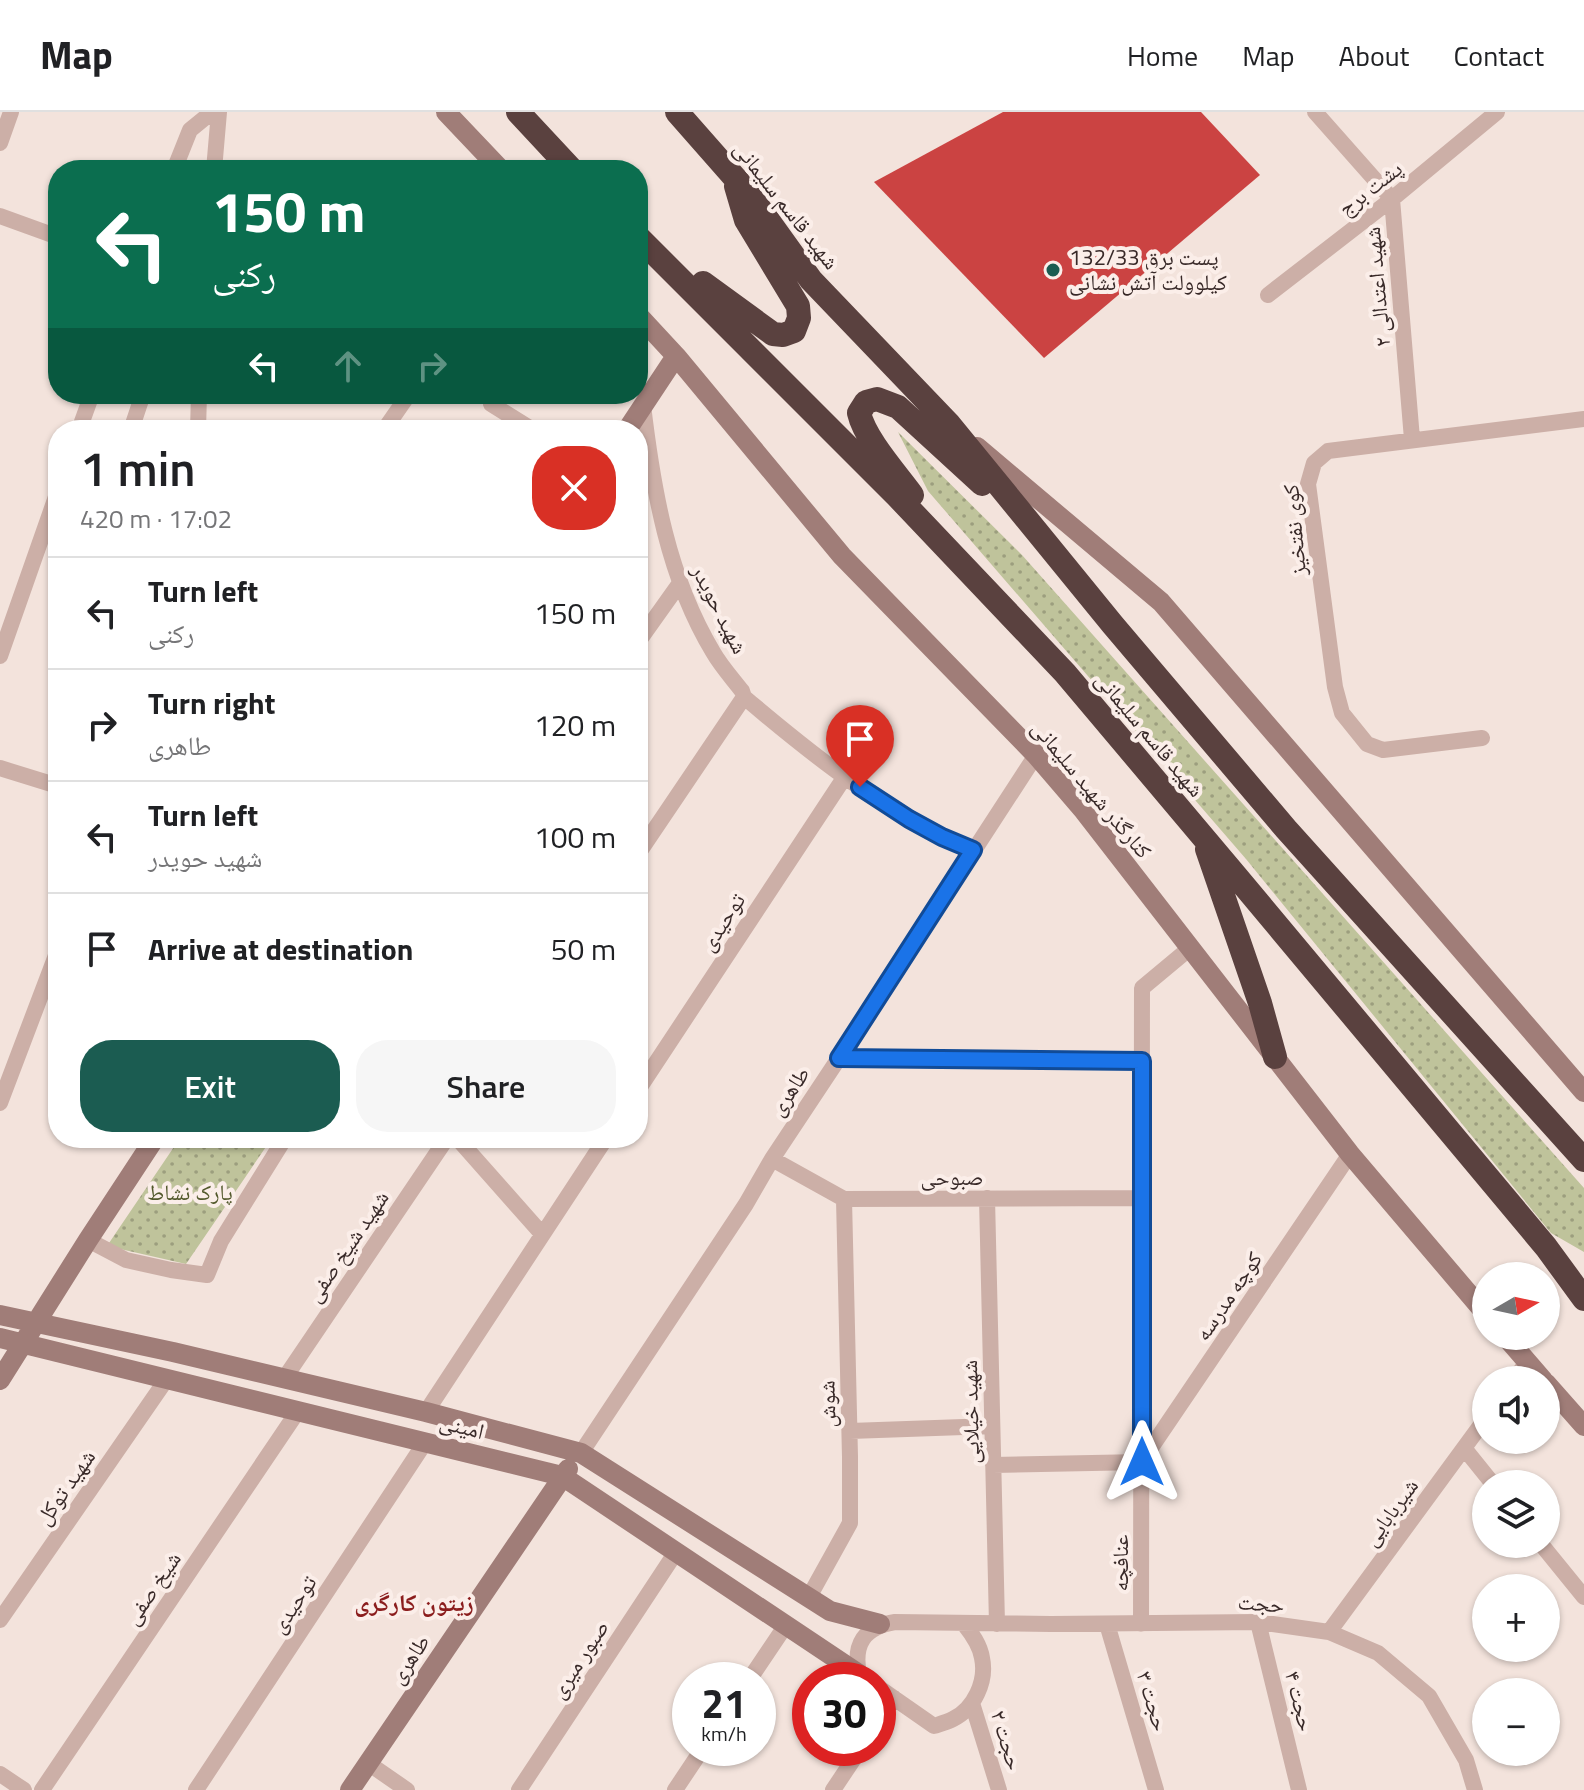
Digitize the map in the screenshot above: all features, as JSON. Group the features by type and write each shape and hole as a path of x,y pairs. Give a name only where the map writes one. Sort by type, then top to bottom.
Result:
{"highway":[{"path":"518,112 563,160"},
{"name":"شهید قاسم سلیمانی","path":"677,112 750,195 811,280 949,424 1113,625 1286,829 1584,1160"},
{"path":"648,242 773,334 783,335 794,331 799,318 798,306 746,220 733,176"},
{"name":"شهید قاسم سلیمانی","path":"648,244 896,495 1065,673 1546,1247 1584,1299"},
{"path":"962,565 861,422 859,413 866,402 877,399 898,407 1041,536"},
{"path":"1202,835 1260,1003 1275,1057"}],"main road":[{"path":"446,112 492,160"},
{"name":"کنارگذر شهید سلیمانی","path":"648,326 842,556 1036,755 1084,811 1350,1154 1472,1298"},
{"path":"648,398 676,356"},
{"path":"633,420 643,405"},
{"path":"949,424 1161,602 1584,1092"},
{"path":"1,1340 88,1240 148,1148"},
{"path":"0,1380 24,1344 18,1319"},
{"name":"امینی","path":"18,1319 426,1412 581,1453 830,1611 880,1624"},
{"name":"امینی","path":"1,1340 562,1476 842,1662"},
{"path":"1517,1350 1530,1366"},
{"path":"1560,1400 1584,1426"},
{"name":"طاهری","path":"350,1790 562,1476 581,1453"},
{"path":"676,1552 694,1525"}],"street":[{"path":"0,143 11,112"},
{"path":"178,160 190,130 212,112"},
{"path":"215,160 219,112"},
{"name":"شهید اعتدالی ۲","path":"1315,112 1392,199 1412,439"},
{"name":"پشت برج","path":"1268,295 1392,199 1497,112"},
{"path":"0,216 48,233"},
{"path":"491,404 517,420"},
{"name":"شهید حویدر","path":"643,405 645,420"},
{"name":"کوی نفتخیز","path":"1482,738 1383,750 1367,744 1342,713 1335,687 1308,484 1314,463 1328,451 1584,419"},
{"name":"شهید حویدر","path":"648,441 655,491 680,583 713,652 744,697 844,778 909,819 973,850"},
{"path":"0,656 48,519"},
{"path":"648,628 680,583"},
{"path":"648,839 744,697"},
{"name":"طاهری","path":"581,1453 1036,755"},
{"path":"0,768 48,783"},
{"name":"توحیدی","path":"648,1075 844,778"},
{"name":"عنافچه","path":"1141,1624 1142,988 1190,948"},
{"path":"0,1103 48,976"},
{"path":"839,1058 1142,1061"},
{"path":"88,1240 126,1260 207,1275 221,1241 278,1148"},
{"name":"شهید شیخ صفی","path":"284,1379 440,1148"},
{"path":"466,1148 542,1234"},
{"path":"426,1412 599,1148"},
{"name":"کوچه مدرسه","path":"1142,1462 1350,1154"},
{"name":"صبوحی","path":"772,1159 844,1199 1142,1198"},
{"name":"شهید خیلایی","path":"987,1198 997,1624"},
{"name":"شوش","path":"809,1597 850,1523 844,1199"},
{"path":"1524,1366 1527,1362"},
{"name":"شهید توکل","path":"0,1620 166,1380"},
{"name":"شیخ صفی","path":"42,1790 298,1411"},
{"path":"850,1431 992,1426"},
{"name":"شیربابایی","path":"1329,1632 1472,1437"},
{"name":"توحیدی","path":"196,1790 426,1441"},
{"path":"1464,1448 1482,1470"},
{"path":"993,1465 1142,1462"},
{"name":"صبور میری","path":"519,1790 676,1552"},
{"path":"1552,1558 1584,1597"},
{"name":"حجت","path":"880,1624 1258,1622 1329,1632 1378,1653 1429,1696 1466,1760 1475,1790"},
{"name":"حجت ۴","path":"1258,1622 1299,1790"},
{"path":"857,1662 859,1644 867,1632 880,1624"},
{"path":"896,1699 934,1726 956,1718 972,1703 982,1683 983,1660 975,1639 964,1624"},
{"name":"حجت ۳","path":"1107,1624 1156,1790"},
{"path":"761,1662 786,1625"},
{"name":"حجت ۲","path":"972,1703 999,1790"},
{"path":"368,1763 407,1790"},
{"path":"675,1790 691,1766"},
{"path":"833,1790 849,1766"},
{"path":"0,1774 24,1790"}],"green space":[{"path":"898,432 1022,555 1584,1188 1584,1252 1551,1233 1246,859 928,491"},
{"name":"پارک نشاط","path":"173,1148 265,1148 186,1264 107,1246"}],"building":[{"name":"پست برق 132/33 کیلوولت آتش نشانی","path":"1003,112 1201,112 1260,175 1044,358 874,182"}],"place":[{"name":"پست برق 132/33 کیلوولت آتش نشانی","path":"1053,270"}],"district":[{"name":"زیتون کارگری","path":"414,1603"}],"route":[{"path":"860,787 909,819 973,850 839,1058 1142,1061 1142,1462"}]}
